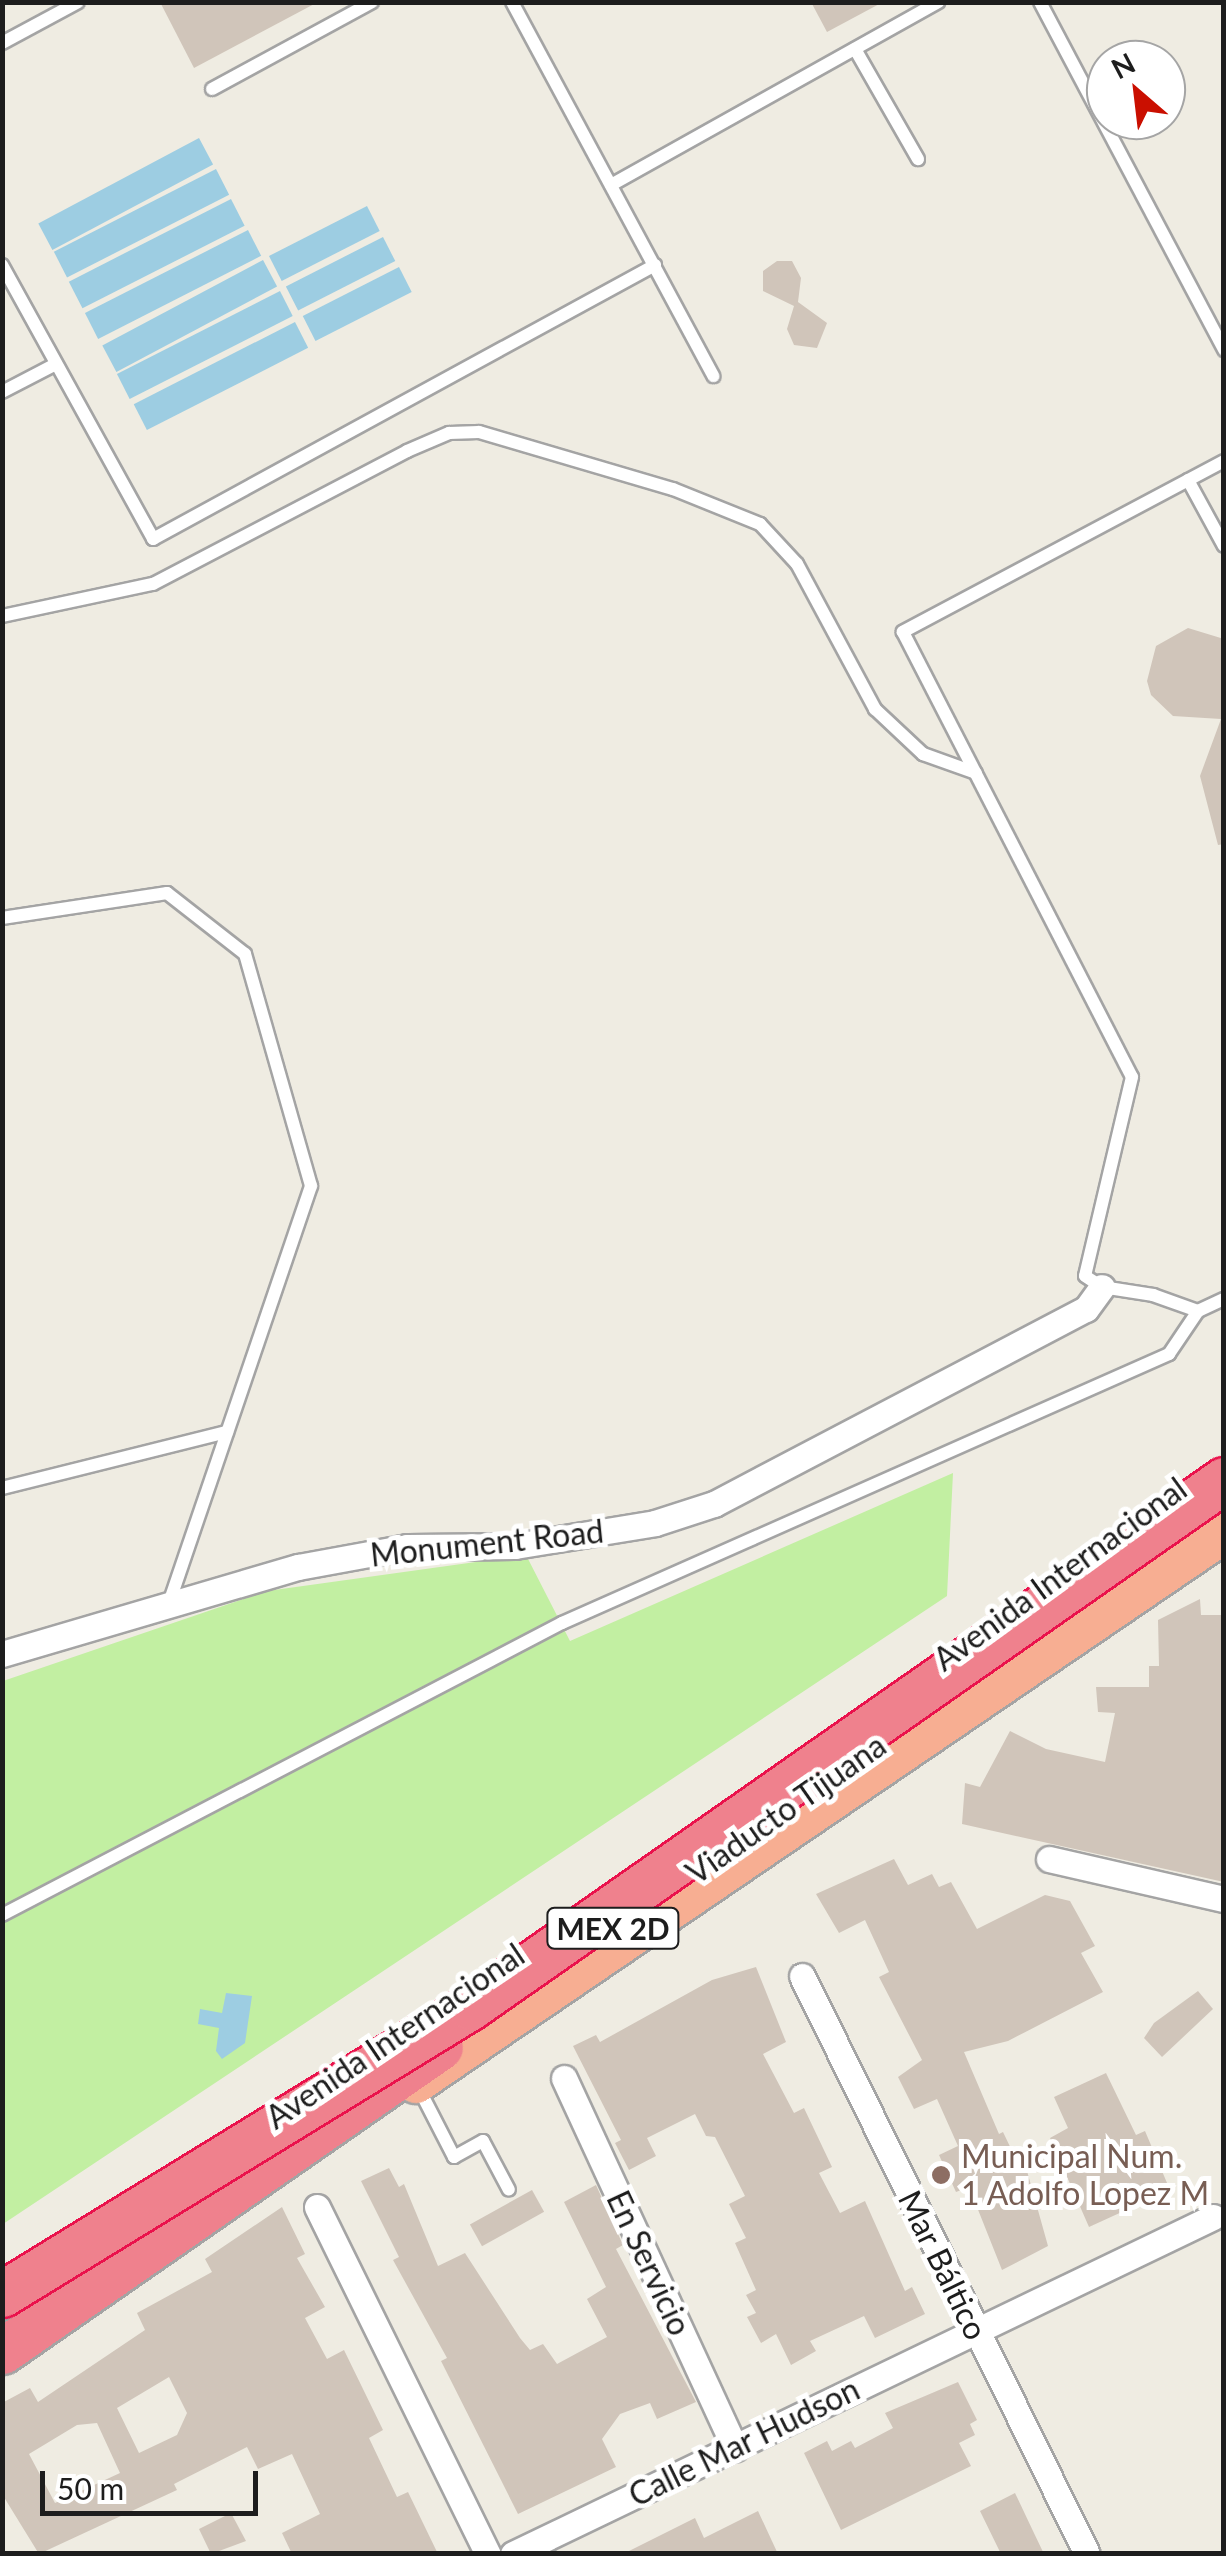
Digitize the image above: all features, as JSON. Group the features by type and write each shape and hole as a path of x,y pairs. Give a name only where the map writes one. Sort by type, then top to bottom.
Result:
{"highway":[{"name":"Avenida Internacional","path":"2,2295 736,1810 1224,1455"},
{"name":"Viaducto Tijuana","path":"2,2295 470,2007 1224,1480"},
{"name":"Viaducto Tijuana","path":"2,2351 1224,1504"},
{"name":"Avenida Internacional","path":"2,2361 1110,1617 1224,1534"},
{"path":"1110,1617 1224,1548"}],"street":[{"name":"Monument Road","path":"2,1654 316,1564 407,1547 515,1546 654,1523 714,1504 1086,1309 1102,1288"},
{"path":"1049,1860 1224,1899"},
{"name":"Mar Báltico","path":"802,1976 1087,2554"},
{"name":"En Servicio","path":"564,2078 735,2448"},
{"path":"317,2208 488,2554"},
{"name":"Calle Mar Hudson","path":"513,2554 1212,2217"}],"lane":[{"path":"2,44 78,2"},
{"path":"212,89 372,2"},
{"path":"512,2 712,376"},
{"path":"611,184 938,2"},
{"path":"1040,2 1224,350"},
{"path":"855,49 918,159"},
{"path":"2,266 152,539 655,264"},
{"path":"2,392 56,364"},
{"path":"2,616 153,584 407,451 449,433 479,432 673,489 760,524 797,564 875,709 922,754 976,773"},
{"path":"1198,1311 1153,1295 1102,1288 1085,1276 1132,1076 903,632 1224,461"},
{"path":"1188,480 1223,543"},
{"path":"2,918 167,893 245,954 312,1186 167,1608"},
{"path":"2,1915 562,1622 1169,1354 1198,1311 1224,1299"},
{"path":"2,1488 228,1432"},
{"path":"416,2083 454,2157 483,2141 509,2190"}],"green space":[{"path":"953,1473 947,1596 3,2224 3,1681 267,1591 526,1555 570,1641"}],"water":[{"path":"199,138 213,164 52,250 38,223"},
{"path":"216,169 229,195 67,277 54,252"},
{"path":"231,199 245,226 82,308 69,282"},
{"path":"367,206 380,231 282,281 269,256"},
{"path":"248,230 261,256 98,339 85,313"},
{"path":"383,237 395,261 298,311 286,286"},
{"path":"263,260 277,286 116,372 102,345"},
{"path":"399,267 412,292 315,341 303,316"},
{"path":"280,291 293,316 130,399 117,374"},
{"path":"295,322 308,348 147,430 134,404"},
{"path":"226,1993 252,1996 245,2043 222,2059 216,2051 219,2028 198,2024 200,2009 222,2013"}],"building":[{"path":"160,2 318,2 194,68"},
{"path":"811,2 883,2 827,32"},
{"path":"777,261 792,261 801,278 798,302 827,323 817,348 794,345 787,329 794,306 763,291 763,271"},
{"path":"1188,628 1224,639 1224,844 1218,845 1200,776 1221,719 1173,716 1151,695 1147,681 1156,646"},
{"path":"1200,1599 1201,1615 1224,1615 1224,1882 962,1824 965,1783 980,1787 1010,1731 1046,1749 1105,1762 1115,1713 1098,1712 1096,1687 1149,1687 1149,1666 1159,1666 1158,1620"},
{"path":"894,1859 908,1885 932,1874 939,1887 951,1882 977,1929 1045,1895 1070,1901 1095,1946 1081,1953 1103,1992 1008,2041 964,2052 999,2134 1003,2132 1015,2157 1022,2153 1048,2246 1002,2270 969,2187 956,2192 939,2155 958,2146 937,2099 914,2109 898,2077 922,2060 879,1977 889,1972 865,1920 839,1933 816,1894"},
{"path":"756,1967 786,2042 763,2054 794,2113 804,2108 832,2167 819,2173 840,2213 865,2201 905,2291 912,2287 925,2314 875,2338 864,2316 810,2341 816,2351 791,2365 776,2334 761,2343 747,2317 756,2313 746,2295 756,2290 735,2243 746,2238 729,2204 745,2196 715,2137 706,2136 695,2114 647,2138 656,2156 629,2170 615,2143 621,2140 573,2046 596,2035 600,2042 712,1980"},
{"path":"1198,1991 1213,2009 1162,2057 1144,2038 1154,2023"},
{"path":"1106,2073 1136,2135 1145,2131 1170,2190 1089,2227 1050,2138 1068,2128 1054,2097"},
{"path":"389,2168 399,2187 404,2184 438,2266 465,2253 520,2338 530,2350 543,2344 557,2364 607,2337 587,2299 606,2287 564,2202 596,2185 623,2245 616,2249 696,2402 657,2419 650,2403 620,2414 602,2439 616,2467 518,2514 441,2361 447,2358 393,2260 399,2257 361,2181"},
{"path":"532,2190 544,2212 482,2246 470,2224"},
{"path":"282,2207 305,2254 297,2258 325,2307 305,2318 327,2359 344,2350 383,2430 369,2438 397,2497 408,2492 438,2554 292,2554 282,2533 320,2514 292,2454 258,2469 247,2447 174,2484 177,2490 39,2554 2,2494 2,2403 30,2388 38,2402 145,2330 137,2313 212,2272 205,2259","holes":["169,2377 187,2413 177,2435 139,2453 117,2408","97,2423 120,2473 55,2503 29,2454 77,2425"]},
{"path":"958,2382 977,2420 970,2424 975,2435 959,2443 971,2466 841,2530 804,2453 827,2441 832,2451 851,2441 855,2448 893,2428 885,2413"},
{"path":"1015,2493 1044,2554 1001,2554 980,2511"},
{"path":"758,2511 778,2554 623,2554 695,2518 704,2538"},
{"path":"231,2513 246,2541 211,2554 199,2529"}],"place":[{"name":"Municipal Num. 1 Adolfo Lopez M","path":"941,2175"}]}
